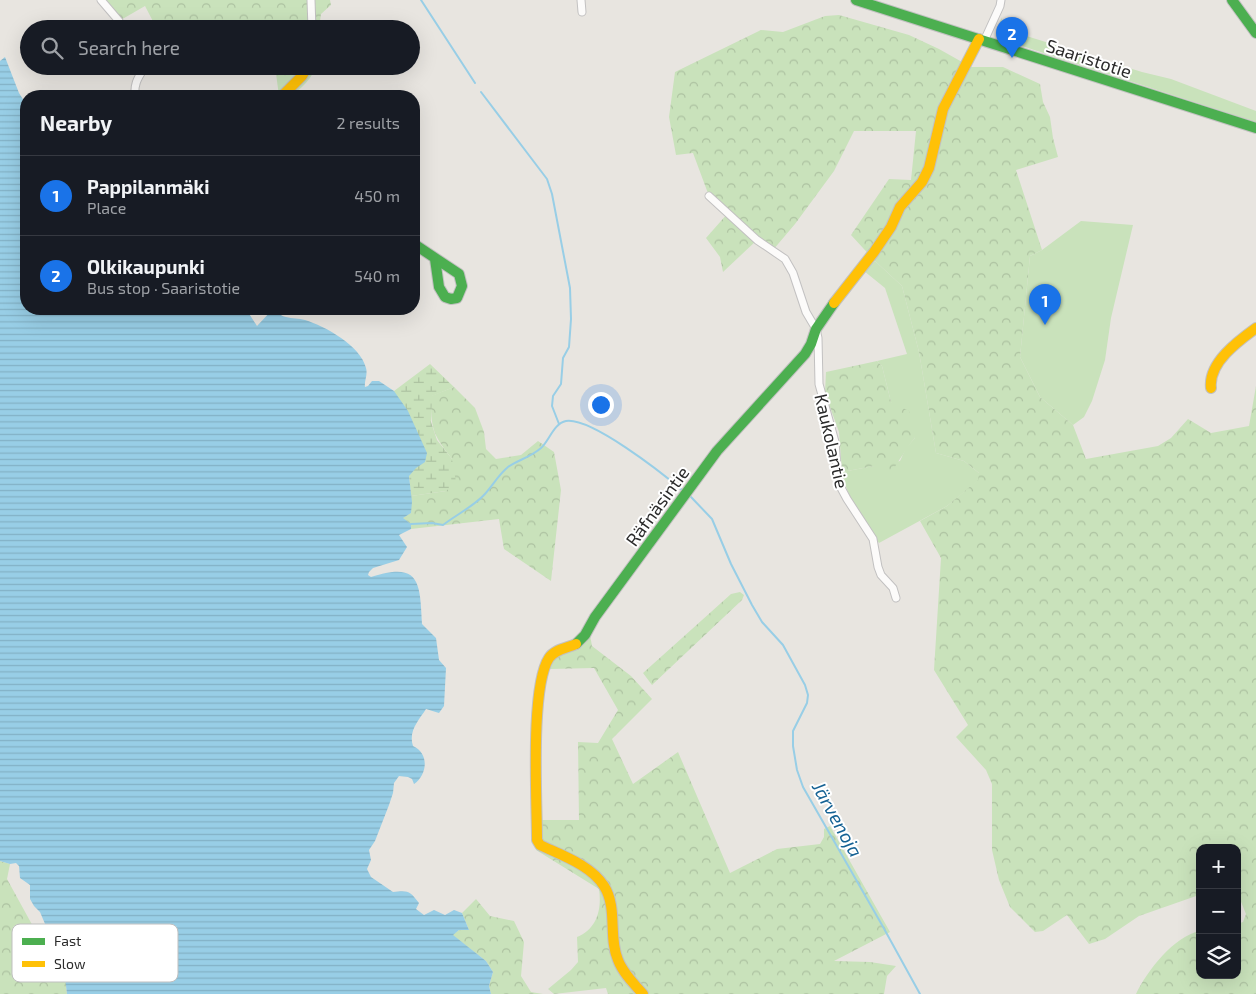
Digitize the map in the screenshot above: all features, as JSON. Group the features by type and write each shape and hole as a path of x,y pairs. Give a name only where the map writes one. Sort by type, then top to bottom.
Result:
{"street":[{"path":"101,0 117,20"},
{"path":"311,0 312,20"},
{"path":"581,0 582,12"},
{"name":"Saaristotie","path":"856,0 1256,128"},
{"path":"981,40 1000,6 1001,0"},
{"path":"1232,0 1256,33"},
{"name":"Räfnäsintie","path":"643,994 616,959 608,894 603,882 575,863 540,845 537,840 537,743 544,669 548,659 556,651 572,646 581,640 595,617 717,451 805,354 825,314 874,252 891,227 900,207 922,182 929,168 943,109 981,40"},
{"path":"134,90 141,75"},
{"path":"288,90 303,75"},
{"path":"708,196 757,240 785,258 800,290 806,312 816,329"},
{"path":"420,248 435,259"},
{"path":"1210,388 1210,381 1217,365 1256,328"},
{"name":"Kaukolantie","path":"816,329 819,348 819,384 835,442 840,486 873,539 878,567 893,588 896,598"}],"green space":[{"path":"101,0 330,0 331,5 321,14 320,20 152,20 145,6 118,20"},
{"path":"839,15 909,35 971,67 1003,67 1040,84 1043,102 1050,117 1058,157 1016,170 1042,250 1030,256 1020,357 1040,397 1073,425 1086,459 1158,446 1171,438 1188,419 1211,433 1249,426 1256,386 1256,994 1136,994 1147,975 1162,956 1181,940 1196,932 1196,979 1241,979 1241,923 1246,914 1241,902 1241,844 1196,844 1196,896 1139,916 1105,939 1089,944 1067,915 1043,931 1035,932 1010,907 999,880 992,850 992,784 986,770 956,737 968,725 934,670 941,558 920,521 947,506 978,480 979,473 964,461 936,453 919,352 902,286 851,235 889,179 911,180 916,131 854,131 834,171 795,224 773,250 757,240 723,272 720,257 706,238 728,213 709,196 693,153 676,155 669,117 675,72 761,30 783,32 825,16"},
{"path":"1002,17 1001,28 1142,72 1171,79 1256,111 1256,122 1022,46 998,36 996,32"},
{"path":"276,75 311,75 299,90 278,90"},
{"path":"1081,221 1133,225 1111,318 1105,360 1092,401 1084,417 1073,425 1040,397 1020,357 1030,256 1042,250"},
{"path":"875,261 902,286 919,352 936,453 964,461 979,473 979,480 947,506 879,543 861,518 852,501 842,472 900,461 906,448 915,438 891,402 882,366 877,361 907,354 885,288 864,271"},
{"path":"877,361 882,366 891,402 909,411 915,438 892,471 880,470 874,466 842,472 839,432 825,393 826,372"},
{"path":"430,364 454,387 432,396 431,422 437,440 452,459 456,482 446,491 411,496 409,476 391,406 394,391"},
{"path":"454,387 475,408 484,432 486,449 496,459 521,455 538,441 554,452 561,490 551,581 504,549 499,519 411,529 411,524 402,518 411,513 411,496 446,491 452,459 440,443 432,424 431,396"},
{"path":"740,592 744,595 742,600 652,685 643,673 731,594"},
{"path":"590,635 592,646 631,676 652,699 612,739 633,784 678,752 730,873 777,849 820,844 824,837 824,829 830,826 890,932 834,961 870,962 896,966 887,976 884,994 608,994 606,988 554,994 548,989 578,962 577,937 594,924 600,904 599,889 536,850 532,833 532,820 579,820 578,742 598,743 618,710 594,668 550,669 556,656"},
{"path":"0,861 10,864 7,879 32,924 12,924 12,982 66,982 67,994 0,994"},
{"path":"476,899 490,916 514,921 524,942 521,976 531,992 543,994 491,994 489,986 493,972 486,961 452,935 459,930 469,930 462,913"}],"water":[{"path":"5,57 20,95 20,315 250,315 257,326 267,315 282,315 303,319 332,332 350,345 363,360 366,368 365,387 372,381 379,381 394,391 408,411 427,453 425,462 409,476 412,502 411,513 403,518 411,524 411,529 399,535 407,547 399,560 373,568 368,575 371,577 399,572 408,574 414,579 418,586 420,597 422,624 436,638 439,660 446,668 444,706 439,713 426,709 415,726 412,741 413,746 422,753 424,758 425,764 422,775 414,784 412,779 399,776 394,783 389,805 375,841 369,850 371,860 367,869 371,877 393,892 405,891 411,894 419,903 416,909 424,915 434,910 445,915 454,910 462,913 469,930 459,930 453,935 486,961 493,972 489,986 491,994 67,994 66,982 178,982 178,924 45,924 40,912 30,899 30,885 20,878 19,866 16,863 10,864 0,861 0,61"}],"waterway":[{"path":"421,0 475,83"},
{"path":"481,92 547,179 552,194 570,288 571,319 569,347 563,358 561,384 553,396 552,406 559,424"},
{"name":"Järvenoja","path":"411,524 432,523 443,525 479,500 508,467 541,448 558,425 566,421 577,422 608,437 659,471 682,490"},
{"name":"Järvenoja","path":"691,497 712,519 731,564 752,605 762,622 783,645 805,685 808,695 807,703 793,731 793,746 797,770 803,787 920,994"}],"traffic: fast":[{"path":"856,0 1256,128"},
{"path":"1232,0 1256,33"},
{"path":"420,248 459,274 462,286 457,298 445,297 439,287 435,259"},
{"path":"576,644 585,635 595,617 717,451 805,354 816,329 834,303"}],"traffic: slow":[{"path":"834,303 874,252 891,227 900,207 922,182 929,168 943,109 979,39"},
{"path":"288,90 303,75"},
{"path":"1211,388 1211,379 1219,361 1233,346 1256,328"},
{"path":"576,644 558,651 549,658 543,673 539,693 536,746 537,840 540,845 584,866 604,886 611,904 615,951 618,960 626,974 643,994"}],"place":[{"name":"Olkikaupunki","path":"1012,58"},
{"name":"Pappilanmäki","path":"1045,325"}]}
